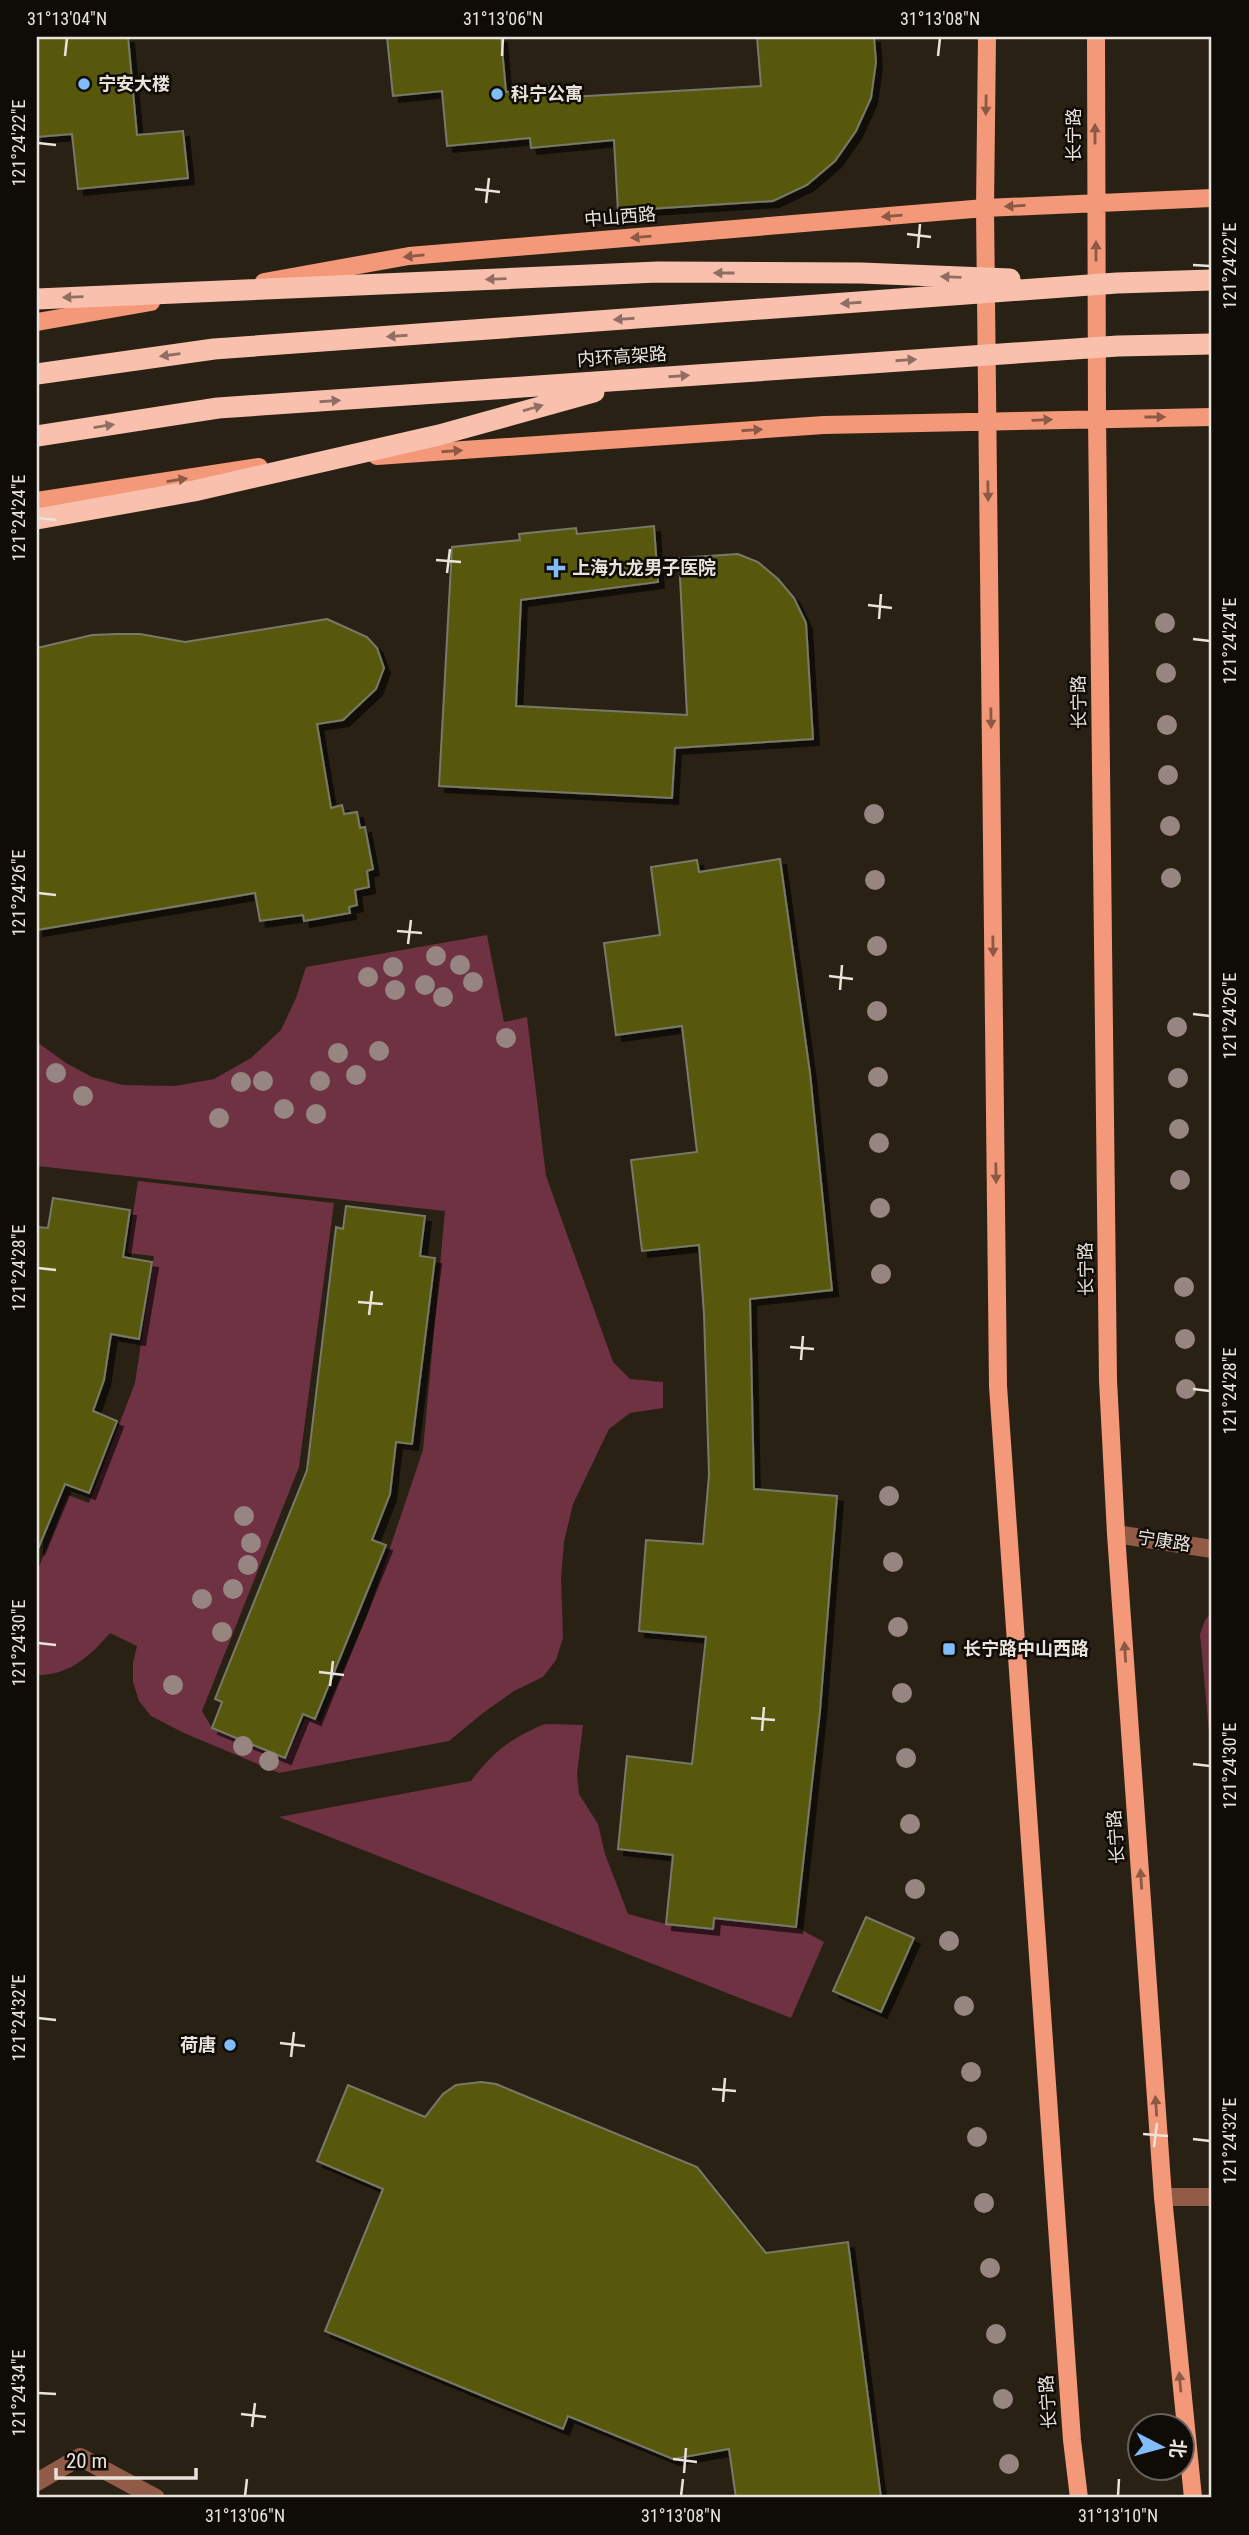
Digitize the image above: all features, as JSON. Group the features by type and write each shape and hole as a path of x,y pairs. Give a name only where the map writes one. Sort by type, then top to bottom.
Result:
{"highway":[{"path":"37,299 658,272 861,273 1117,283"},
{"path":"37,374 214,349 1117,283 1212,281"},
{"name":"内环高架路","path":"37,436 218,408 1118,346 1212,344"},
{"path":"37,519 194,491 439,435 639,379"}],"main road":[{"name":"长宁路","path":"987,37 985,208 998,1386 1071,2426 1079,2498"},
{"name":"长宁路","path":"1096,37 1095,202 1108,1380 1116,1534 1163,2197 1193,2498"},
{"name":"中山西路","path":"37,321 409,256 985,208 1212,198"},
{"path":"37,501 296,462 824,425 1212,417"}],"street":[{"name":"宁康路","path":"1116,1534 1212,1549"},
{"path":"1163,2197 1212,2197"},
{"path":"37,2482 80,2458 156,2498"}],"shaded area":[{"path":"1212,613 1212,806 1209,645"},
{"path":"487,935 504,1022 527,1017 546,1176 613,1362 630,1379 663,1382 663,1408 630,1413 609,1429 573,1504 564,1542 561,1578 563,1638 556,1660 543,1677 514,1691 449,1741 279,1773 184,1733 151,1716 139,1701 133,1682 137,1646 110,1633 78,1663 59,1672 37,1675 37,1572 68,1495 89,1503 135,1383 154,1256 127,1253 138,1181 334,1203 299,1467 202,1711 212,1728 285,1758 283,1764 305,1719 321,1721 367,1616 423,1450 445,1211 37,1166 37,1042 66,1063 92,1077 123,1085 175,1086 214,1079 251,1058 281,1030 296,998 306,967"},
{"path":"1212,1612 1212,1765 1200,1634 1205,1620"},
{"path":"545,1724 583,1725 577,1774 579,1794 598,1824 605,1854 628,1914 666,1924 712,1929 714,1918 796,1927 824,1942 791,2018 279,1817 471,1781 504,1746"}],"building":[{"name":"宁安大楼","path":"37,37 128,37 137,135 183,131 188,178 78,189 72,134 37,137"},
{"path":"387,37 501,37 506,92 552,87 553,98 761,86 757,37 874,37 876,62 871,98 856,131 835,161 807,185 773,201 618,211 614,140 531,148 530,138 447,146 442,91 393,96"},
{"path":"654,526 658,582 521,600 516,706 687,715 679,558 738,554 758,562 778,579 794,598 806,623 813,739 675,748 672,798 439,786 452,547 520,540 519,534 576,528 577,534"},
{"path":"327,619 367,637 377,648 384,668 376,689 343,720 317,724 331,808 342,805 344,814 357,812 360,828 365,827 373,869 367,871 369,887 355,890 357,905 349,907 350,913 304,921 303,915 260,921 255,893 37,930 37,648 92,635 116,634 140,634 185,642"},
{"path":"780,859 810,1073 832,1290 750,1299 754,1489 837,1496 820,1711 796,1927 714,1918 713,1929 666,1924 673,1855 618,1849 627,1756 692,1764 706,1637 639,1631 646,1540 703,1544 709,1475 699,1245 642,1251 631,1160 697,1152 682,1026 616,1035 604,943 660,935 651,867 697,860 699,872"},
{"path":"53,1198 130,1210 123,1257 152,1262 139,1339 111,1334 104,1380 93,1411 117,1421 89,1493 65,1484 38,1549 37,1227 48,1228"},
{"path":"346,1206 425,1216 420,1256 435,1258 412,1444 396,1442 390,1494 372,1540 386,1545 315,1719 303,1714 285,1758 212,1728 222,1702 215,1699 307,1470 336,1227 343,1229"},
{"path":"866,1917 914,1938 881,2012 833,1991"},
{"path":"481,2082 496,2084 697,2167 766,2253 848,2242 881,2498 736,2498 729,2449 673,2459 568,2416 563,2429 325,2331 383,2189 317,2161 348,2085 425,2117 443,2094 456,2085"}],"place":[{"name":"宁安大楼","path":"84,84"},
{"name":"科宁公寓","path":"497,94"},
{"name":"上海九龙男子医院","path":"556,568"},
{"name":"长宁路中山西路","path":"949,1649"},
{"name":"荷唐","path":"230,2045"}]}
